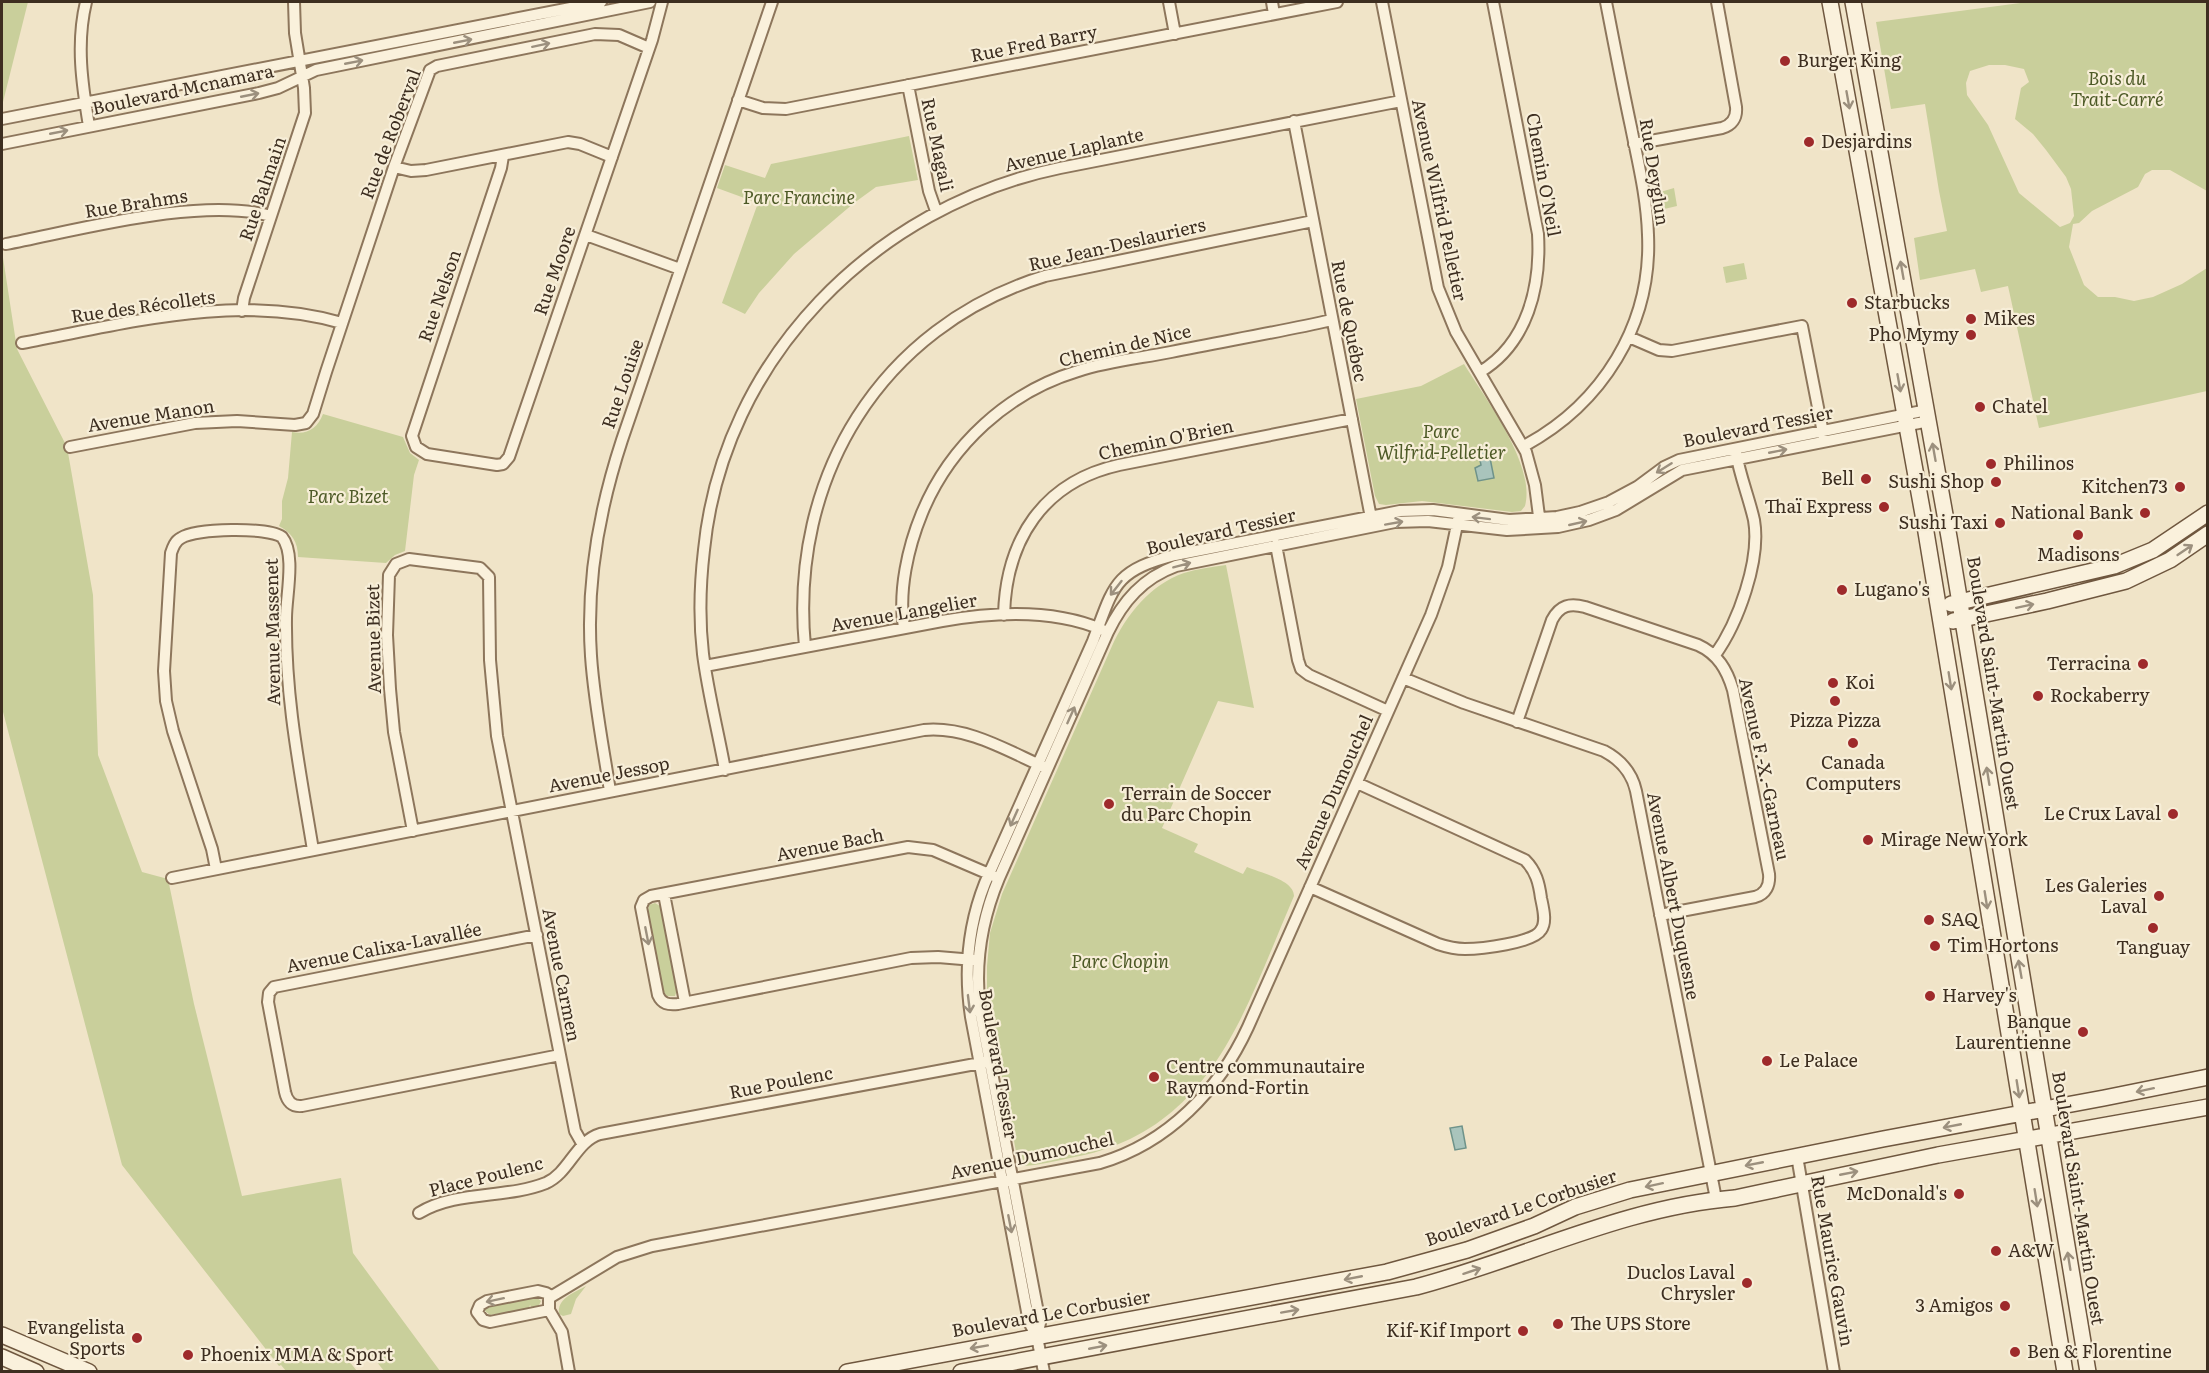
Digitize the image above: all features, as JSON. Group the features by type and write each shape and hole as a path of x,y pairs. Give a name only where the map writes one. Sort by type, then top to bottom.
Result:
{"street":[{"path":"86,2 82,22 80,57 89,126"},
{"name":"Rue Balmain","path":"242,311 244,298 304,119 306,103 295,33 294,2"},
{"name":"Boulevard Mcnamara","path":"2,144 268,91 316,70 601,2"},
{"name":"Boulevard Mcnamara","path":"2,119 568,10 650,2"},
{"name":"Rue Moore","path":"416,447 427,454 441,457 497,465 506,461 586,235 662,9 662,2"},
{"name":"Rue Louise","path":"610,791 591,657 590,600 596,542 612,471 772,2"},
{"path":"1169,2 1175,34"},
{"path":"1272,2 1274,14"},
{"name":"Rue Fred Barry","path":"738,100 763,108 786,109 1337,2"},
{"name":"Avenue Wilfrid Pelletier","path":"1382,2 1438,288 1452,323 1524,446 1531,466 1540,524"},
{"name":"Chemin O'Neil","path":"1480,372 1502,356 1519,331 1533,297 1539,261 1538,234 1493,2"},
{"name":"Rue Deyglun","path":"1524,446 1555,426 1592,394 1611,370 1629,337 1642,294 1648,260 1646,209 1606,2"},
{"path":"1634,144 1722,128 1731,124 1734,119 1736,107 1717,2"},
{"path":"1830,2 1941,623 2065,1371"},
{"name":"Boulevard Saint-Martin Ouest","path":"1853,2 1928,416 2088,1371"},
{"path":"568,10 574,38"},
{"name":"Rue de Roberval","path":"308,422 313,414 394,167 427,74 432,68 602,33 614,34 649,48"},
{"name":"Rue Magali","path":"908,85 929,191 936,211"},
{"name":"Avenue Laplante","path":"725,770 705,666 701,615 706,534 723,462 748,403 760,380 783,347 831,289 872,253 936,211 1027,175 1401,101"},
{"name":"Rue de Québec","path":"1294,121 1372,521"},
{"path":"394,167 420,171 572,142 612,157"},
{"name":"Rue Nelson","path":"416,447 412,436 414,426 501,168 503,156"},
{"name":"Rue Brahms","path":"6,244 135,219 192,212 238,210 271,216"},
{"name":"Rue Jean-Deslauriers","path":"805,647 802,608 805,563 810,530 823,486 841,445 858,415 886,379 917,347 972,307 1034,279 1078,267 1313,221"},
{"path":"586,235 680,268"},
{"name":"Rue des Récollets","path":"21,344 172,315 242,311 300,314 342,323"},
{"name":"Chemin de Nice","path":"904,628 908,560 916,528 925,507 940,477 960,449 983,425 1010,404 1038,386 1080,370 1332,320"},
{"path":"1629,337 1659,350 1672,351 1802,326 1823,437"},
{"name":"Boulevard Tessier","path":"1042,1364 1037,1337 1040,1323 1007,1180 984,1063 973,960 975,912 994,876 1103,630 1107,602 1117,586 1130,573 1146,564 1183,554 1372,521 1509,520 1571,525 1598,517 1633,501 1677,472 1736,454 1928,416"},
{"name":"Chemin O'Brien","path":"1004,615 1008,576 1015,551 1023,535 1032,520 1050,500 1078,480 1102,469 1119,465 1352,419"},
{"name":"Avenue Manon","path":"70,447 195,423 237,421 300,425 308,422"},
{"path":"1517,722 1552,620 1563,606 1585,607 1698,645 1715,655 1725,640 1745,591 1754,558 1754,520 1740,478 1736,454"},
{"path":"1938,606 2114,566 2153,549 2208,513"},
{"name":"Avenue Dumouchel","path":"551,1296 617,1257 641,1248 1087,1166 1117,1157 1158,1136 1191,1109 1218,1078 1234,1054 1357,783 1441,588 1451,557 1458,520"},
{"name":"Boulevard Tessier","path":"1103,630 1132,594 1145,582 1167,570 1195,561 1276,545 1372,521"},
{"name":"Avenue Massenet","path":"216,870 212,849 170,721 164,681 171,553 178,540 192,534 269,531 282,537 289,548 286,624 289,697 297,762 313,850"},
{"path":"1941,623 2047,601 2126,581 2170,560 2208,534"},
{"path":"1276,545 1301,669 1309,675 1388,711"},
{"name":"Avenue Bizet","path":"413,831 394,732 388,649 389,575 394,566 406,559 480,568 489,577 492,701 511,810"},
{"name":"Avenue Langelier","path":"705,666 955,618 1004,615 1047,617 1103,630"},
{"name":"Avenue F.-X.-Garneau","path":"1660,915 1758,897 1765,891 1769,882 1733,690 1725,669 1715,655"},
{"name":"Avenue Albert Duquesne","path":"1402,678 1446,697 1604,751 1625,767 1635,786 1716,1199"},
{"name":"Avenue Jessop","path":"172,878 511,810 938,729 969,735 1043,767"},
{"path":"1310,886 1438,944 1454,948 1470,949 1523,940 1535,937 1542,929 1544,916 1536,876 1525,860 1357,783"},
{"name":"Avenue Carmen","path":"511,810 576,1135 583,1145"},
{"name":"Avenue Bach","path":"973,960 938,957 904,959 672,1005 663,1002 658,994 641,907 648,897 909,847 933,850 994,876"},
{"path":"664,894 685,1002"},
{"name":"Avenue Calixa-Lavallée","path":"537,935 274,987 268,993 268,1002 286,1098 292,1104 299,1106 560,1055"},
{"name":"Rue Poulenc","path":"583,1145 590,1138 600,1134 984,1063"},
{"name":"Boulevard Le Corbusier","path":"847,1371 1410,1266 1491,1242 1595,1200 1630,1190 2208,1077"},
{"path":"961,1371 1042,1364 1416,1287 1468,1272 1606,1223 1716,1199 1735,1198 1802,1183 2208,1107"},
{"name":"Place Poulenc","path":"419,1213 437,1204 548,1182 559,1174 583,1145"},
{"name":"Rue Maurice Gauvin","path":"1797,1156 1834,1371"},
{"path":"549,1310 490,1322 483,1320 477,1312 480,1305 487,1301 538,1291 551,1296 548,1303 549,1310 561,1328 569,1371"},
{"path":"2,1335 88,1371"},
{"path":"2,1357 36,1371"}],"green space":[{"path":"2,2 28,2 2,106"},
{"name":"Bois du Trait-Carré","path":"2028,2 2207,2 2207,191 2170,170 2152,170 2145,174 2138,187 2092,211 2079,223 2073,224 2069,247 2084,285 2098,297 2115,297 2134,301 2153,297 2182,284 2207,268 2207,391 2039,428 2008,286 1981,292 1975,269 1920,280 1914,238 1947,231 1925,104 1891,109 1876,22","holes":["1989,65 2005,65 2024,69 2029,82 2021,88 2015,119 2033,134 2046,150 2066,177 2071,189 2074,216 2070,223 2060,227 2019,193 1988,125 1967,95 1966,83 1970,71"]},
{"name":"Parc Francine","path":"909,136 918,180 876,187 854,203 794,254 759,293 745,314 722,303 758,203 717,188 725,165 765,178 771,164"},
{"path":"1674,188 1677,206 1660,210 1657,193"},
{"path":"2,251 17,349 67,447 93,595 98,755 142,872 168,879 194,1004 242,1196 341,1178 353,1253 440,1371 384,1371 365,1347 348,1360 357,1371 286,1371 281,1365 279,1366 122,1165 2,708"},
{"path":"1744,263 1747,279 1726,283 1723,267"},
{"name":"Parc Wilfrid-Pelletier","path":"1464,364 1516,452 1523,471 1526,490 1525,506 1521,511 1512,512 1422,501 1379,504 1375,496 1356,399 1421,386"},
{"name":"Parc Bizet","path":"323,414 403,437 410,453 419,460 414,475 405,551 395,555 386,563 298,557 293,538 279,526 288,478 292,432 302,433 311,430 318,424"},
{"name":"Parc Chopin","path":"1226,565 1254,708 1218,701 1162,828 1198,844 1194,852 1243,874 1247,867 1283,881 1293,890 1294,896 1239,1023 1216,1061 1190,1094 1158,1123 1118,1144 1070,1158 1025,1166 1017,1157 987,996 990,933 1002,894 1112,646 1132,612 1150,593 1172,578 1194,570"},
{"path":"655,903 660,906 677,990 675,996 667,996 663,991 648,911 649,905"},
{"path":"586,1286 576,1299 571,1314 563,1316 559,1314 559,1308 564,1300"},
{"path":"536,1297 541,1301 538,1307 532,1308 530,1305 529,1308 490,1315 485,1311 486,1307"}],"water":[{"path":"1488,448 1494,478 1478,481 1475,468 1481,465 1478,450"},
{"path":"1462,1126 1466,1148 1455,1150 1450,1128"}],"place":[{"name":"Burger King","path":"1785,61"},
{"name":"Desjardins","path":"1809,142"},
{"name":"Starbucks","path":"1852,303"},
{"name":"Mikes","path":"1971,319"},
{"name":"Pho Mymy","path":"1971,335"},
{"name":"Chatel","path":"1980,407"},
{"name":"Philinos","path":"1991,464"},
{"name":"Bell","path":"1866,479"},
{"name":"Sushi Shop","path":"1996,482"},
{"name":"Kitchen73","path":"2180,487"},
{"name":"Thaï Express","path":"1884,507"},
{"name":"National Bank","path":"2145,513"},
{"name":"Sushi Taxi","path":"2000,523"},
{"name":"Madisons","path":"2078,535"},
{"name":"Lugano's","path":"1842,590"},
{"name":"Terracina","path":"2143,664"},
{"name":"Koi","path":"1833,683"},
{"name":"Rockaberry","path":"2038,696"},
{"name":"Pizza Pizza","path":"1835,701"},
{"name":"Canada Computers","path":"1853,743"},
{"name":"Terrain de Soccer du Parc Chopin","path":"1109,804"},
{"name":"Le Crux Laval","path":"2173,814"},
{"name":"Mirage New York","path":"1868,840"},
{"name":"Les Galeries Laval","path":"2159,896"},
{"name":"SAQ","path":"1929,920"},
{"name":"Tanguay","path":"2153,928"},
{"name":"Tim Hortons","path":"1935,946"},
{"name":"Harvey's","path":"1930,996"},
{"name":"Banque Laurentienne","path":"2083,1032"},
{"name":"Le Palace","path":"1767,1061"},
{"name":"Centre communautaire Raymond-Fortin","path":"1154,1077"},
{"name":"McDonald's","path":"1959,1194"},
{"name":"A&W","path":"1996,1251"},
{"name":"Duclos Laval Chrysler","path":"1747,1283"},
{"name":"3 Amigos","path":"2005,1306"},
{"name":"The UPS Store","path":"1558,1324"},
{"name":"Kif-Kif Import","path":"1523,1331"},
{"name":"Evangelista Sports","path":"137,1338"},
{"name":"Ben & Florentine","path":"2015,1352"},
{"name":"Phoenix MMA & Sport","path":"188,1355"}]}
